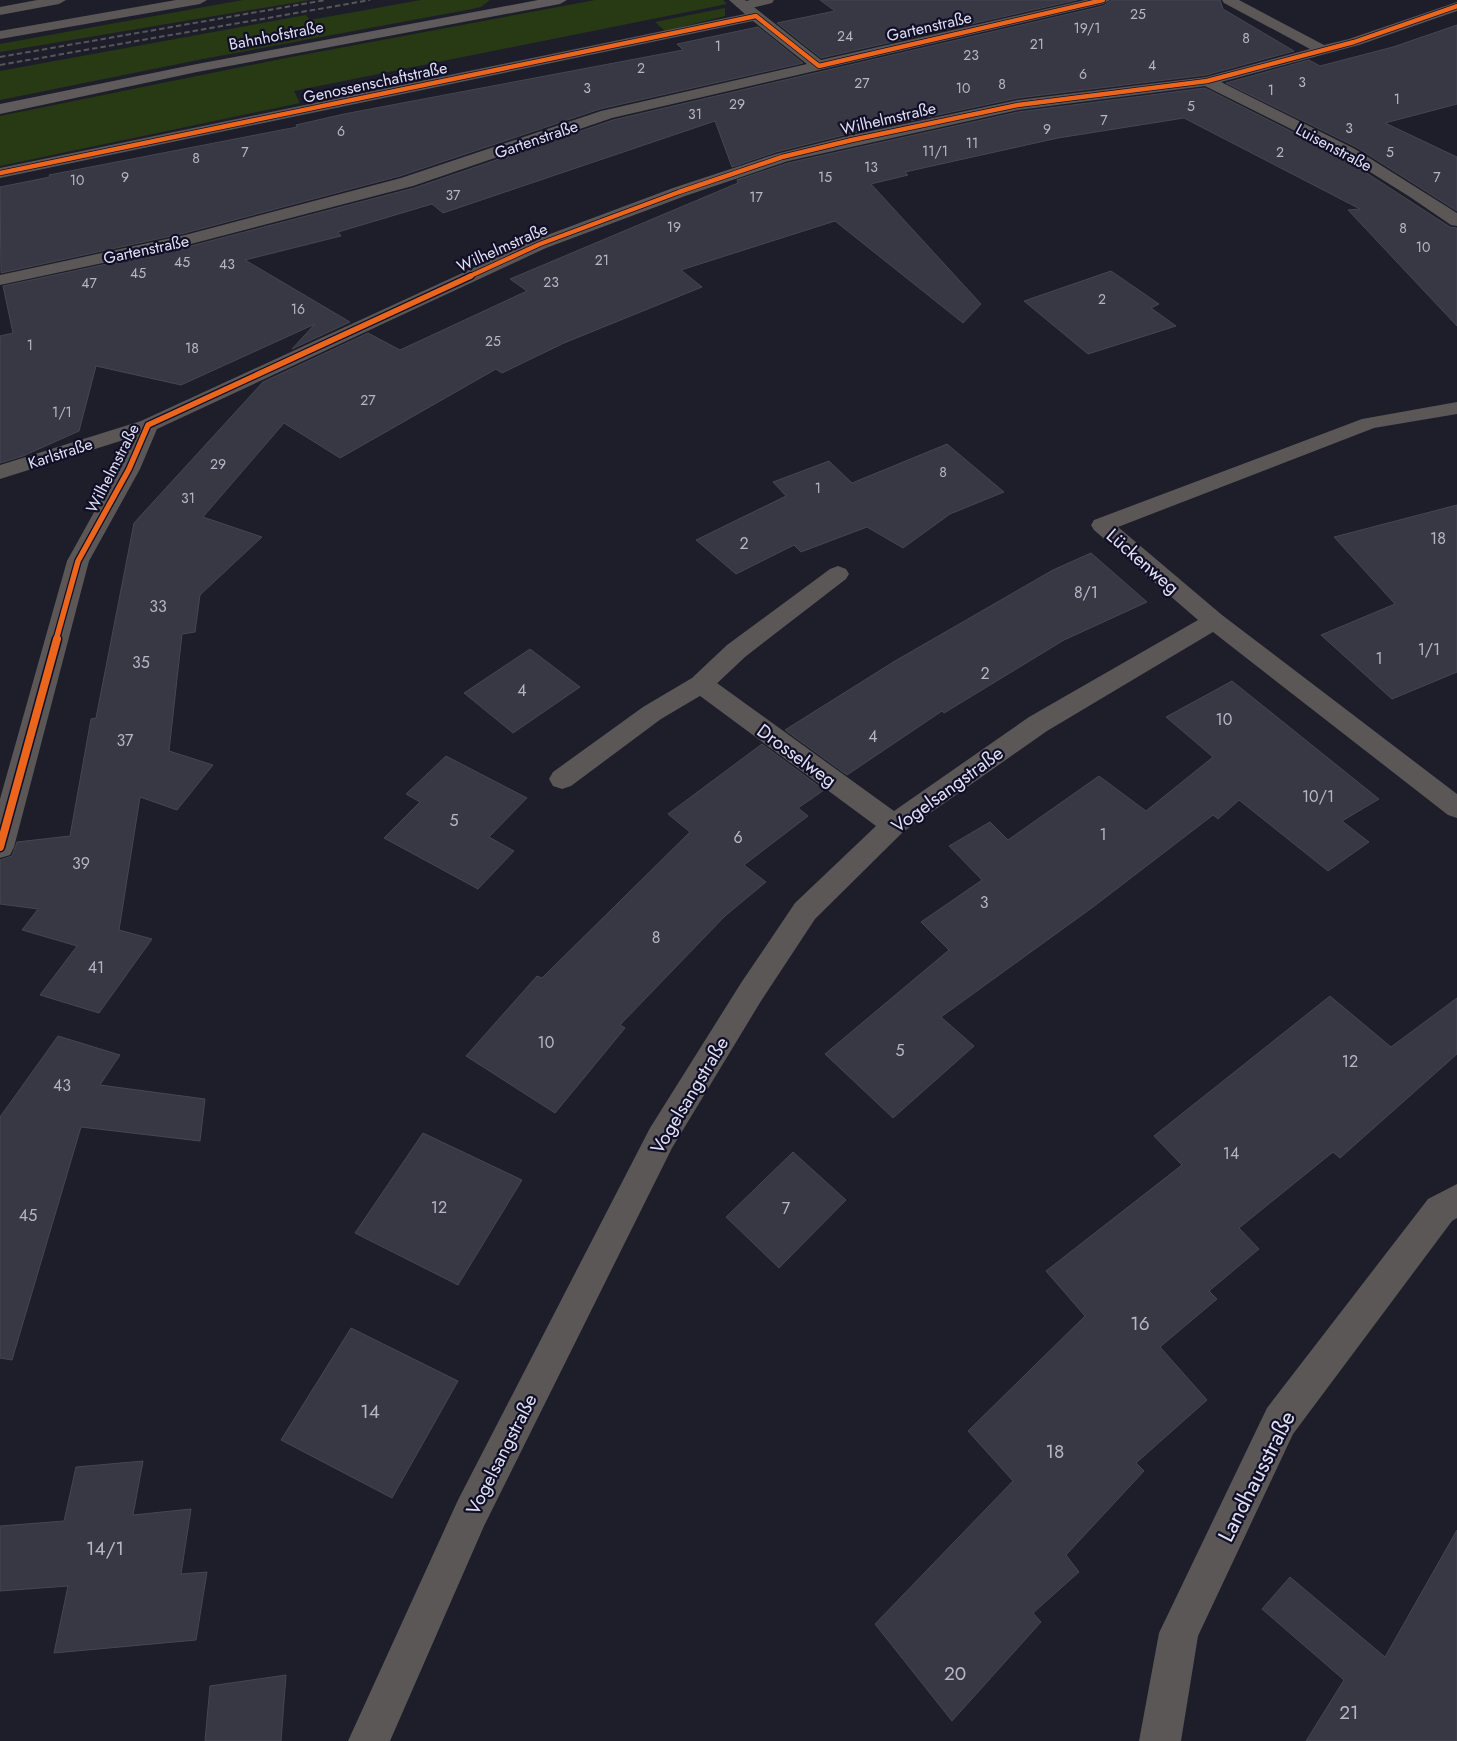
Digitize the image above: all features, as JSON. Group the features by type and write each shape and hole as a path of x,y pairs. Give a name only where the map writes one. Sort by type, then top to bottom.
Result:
{"main road":[{"name":"Bahnhofstraße","path":"0,109 197,68 560,0"}],"street":[{"path":"0,11 59,0"},
{"path":"110,0 116,15"},
{"path":"0,35 200,0"},
{"path":"739,3 767,0"},
{"name":"Gartenstraße","path":"0,280 187,240 407,182 607,114 1103,0"},
{"path":"1230,0 1322,50"},
{"path":"739,3 819,66"},
{"name":"Wilhelmstraße","path":"0,847 78,561 129,469 148,425 540,244 678,192 782,157 852,140 1018,106 1207,81 1354,42 1457,6"},
{"name":"Genossenschaftstraße","path":"0,173 756,16"},
{"name":"Luisenstraße","path":"1207,81 1349,152 1416,193 1457,221"},
{"name":"Lückenweg","path":"1457,408 1370,423 1102,525 1214,621 1457,808"},
{"name":"Karlstraße","path":"0,472 148,425"},
{"path":"562,779 652,713 701,684 736,651 838,574"},
{"name":"Vogelsangstraße","path":"369,1741 471,1513 661,1138 751,992 805,911 894,825 1038,724 1214,621"},
{"name":"Drosselweg","path":"701,684 894,825"},
{"name":"Landhausstraße","path":"1160,1741 1179,1633 1280,1421 1440,1210 1457,1199"}],"green space":[{"path":"243,0 310,0 0,52 0,44"},
{"path":"421,0 490,0 481,7 472,9 203,59 0,100 0,71 306,15 310,20"},
{"path":"595,0 723,0 727,4 294,91 300,103 0,166 0,116 286,58"},
{"path":"725,8 725,16 665,31 655,22"}],"building":[{"path":"820,0 1077,0 821,58 777,23 835,11"},
{"path":"1112,0 1220,0 1223,9 1294,51 1206,75 1018,98 852,133 776,152 732,167 715,121 443,213 432,204 338,232 341,236 245,260 350,322 292,349 315,324 181,385 96,366 79,431 23,456 0,463 0,336 13,333 3,286 187,247 414,188 613,120 1103,6"},
{"path":"1457,25 1457,104 1385,123 1457,157 1457,211 1356,147 1226,83 1309,60 1320,66 1393,47"},
{"path":"758,27 803,63 600,109 400,176 185,233 1,273 0,187 50,177 49,175 297,127 296,125 344,114 683,50 677,44"},
{"path":"1205,88 1342,157 1450,227 1457,228 1457,326 1348,210 1360,209 1184,118 1058,138 905,172 908,175 871,184 981,304 963,323 835,221 681,270 702,287 564,343 502,373 496,369 340,458 284,423 203,517 262,537 200,595 195,632 182,634 169,751 213,765 177,810 140,797 119,930 152,939 99,1013 40,995 77,946 22,930 38,909 0,904 0,860 12,856 17,842 70,836 91,719 96,718 134,523 263,382 368,333 400,350 527,291 510,279 738,183 737,180 788,163 1018,112"},
{"path":"1111,271 1159,304 1151,308 1176,326 1088,354 1024,301"},
{"path":"947,444 1004,492 950,514 903,548 867,527 801,552 794,545 736,574 696,540 786,496 773,482 829,461 852,483"},
{"path":"1457,505 1457,672 1392,699 1321,635 1395,604 1334,537"},
{"path":"1091,553 1147,602 1064,640 944,713 942,711 847,775 785,730 895,661 1053,570"},
{"path":"530,649 580,687 513,733 464,693"},
{"path":"1232,681 1379,799 1342,821 1369,842 1328,871 1239,800 1218,819 1213,815 1093,907 941,1017 974,1046 893,1118 825,1054 949,950 921,922 982,880 949,846 990,822 1008,840 1099,776 1146,811 1213,757 1166,717"},
{"path":"762,744 824,790 798,808 808,816 744,865 766,882 725,916 620,1025 625,1028 555,1113 466,1056 537,976 542,978 690,832 668,814"},
{"path":"446,756 527,798 489,837 514,851 478,889 384,838 420,802 406,794"},
{"path":"1330,996 1391,1047 1457,998 1457,1054 1340,1158 1333,1152 1239,1228 1259,1249 1209,1291 1217,1299 1160,1347 1207,1400 1136,1463 1144,1471 1066,1555 1079,1572 1033,1613 1041,1622 952,1721 875,1624 1013,1481 968,1431 1085,1316 1046,1271 1182,1165 1154,1136"},
{"path":"58,1036 120,1055 100,1085 205,1099 200,1141 81,1127 12,1360 0,1358 0,1117"},
{"path":"423,1133 522,1180 458,1285 355,1233"},
{"path":"793,1152 846,1200 779,1268 726,1217"},
{"path":"351,1328 458,1381 392,1498 281,1440"},
{"path":"143,1461 133,1515 191,1509 181,1574 207,1572 196,1640 54,1653 68,1586 0,1591 0,1526 64,1521 76,1467"},
{"path":"1457,1530 1457,1741 1306,1741 1344,1680 1262,1609 1290,1577 1385,1657"},
{"path":"286,1675 281,1741 205,1741 210,1686"}],"railway":[{"path":"0,57 326,0"},
{"path":"0,65 370,0"}],"cycle path":[{"path":"0,173 756,16 819,66 1103,0"},
{"path":"0,847 78,561 129,469 148,425 540,244 679,192 782,157 852,140 1018,105 1207,81 1354,42 1457,6"}]}
